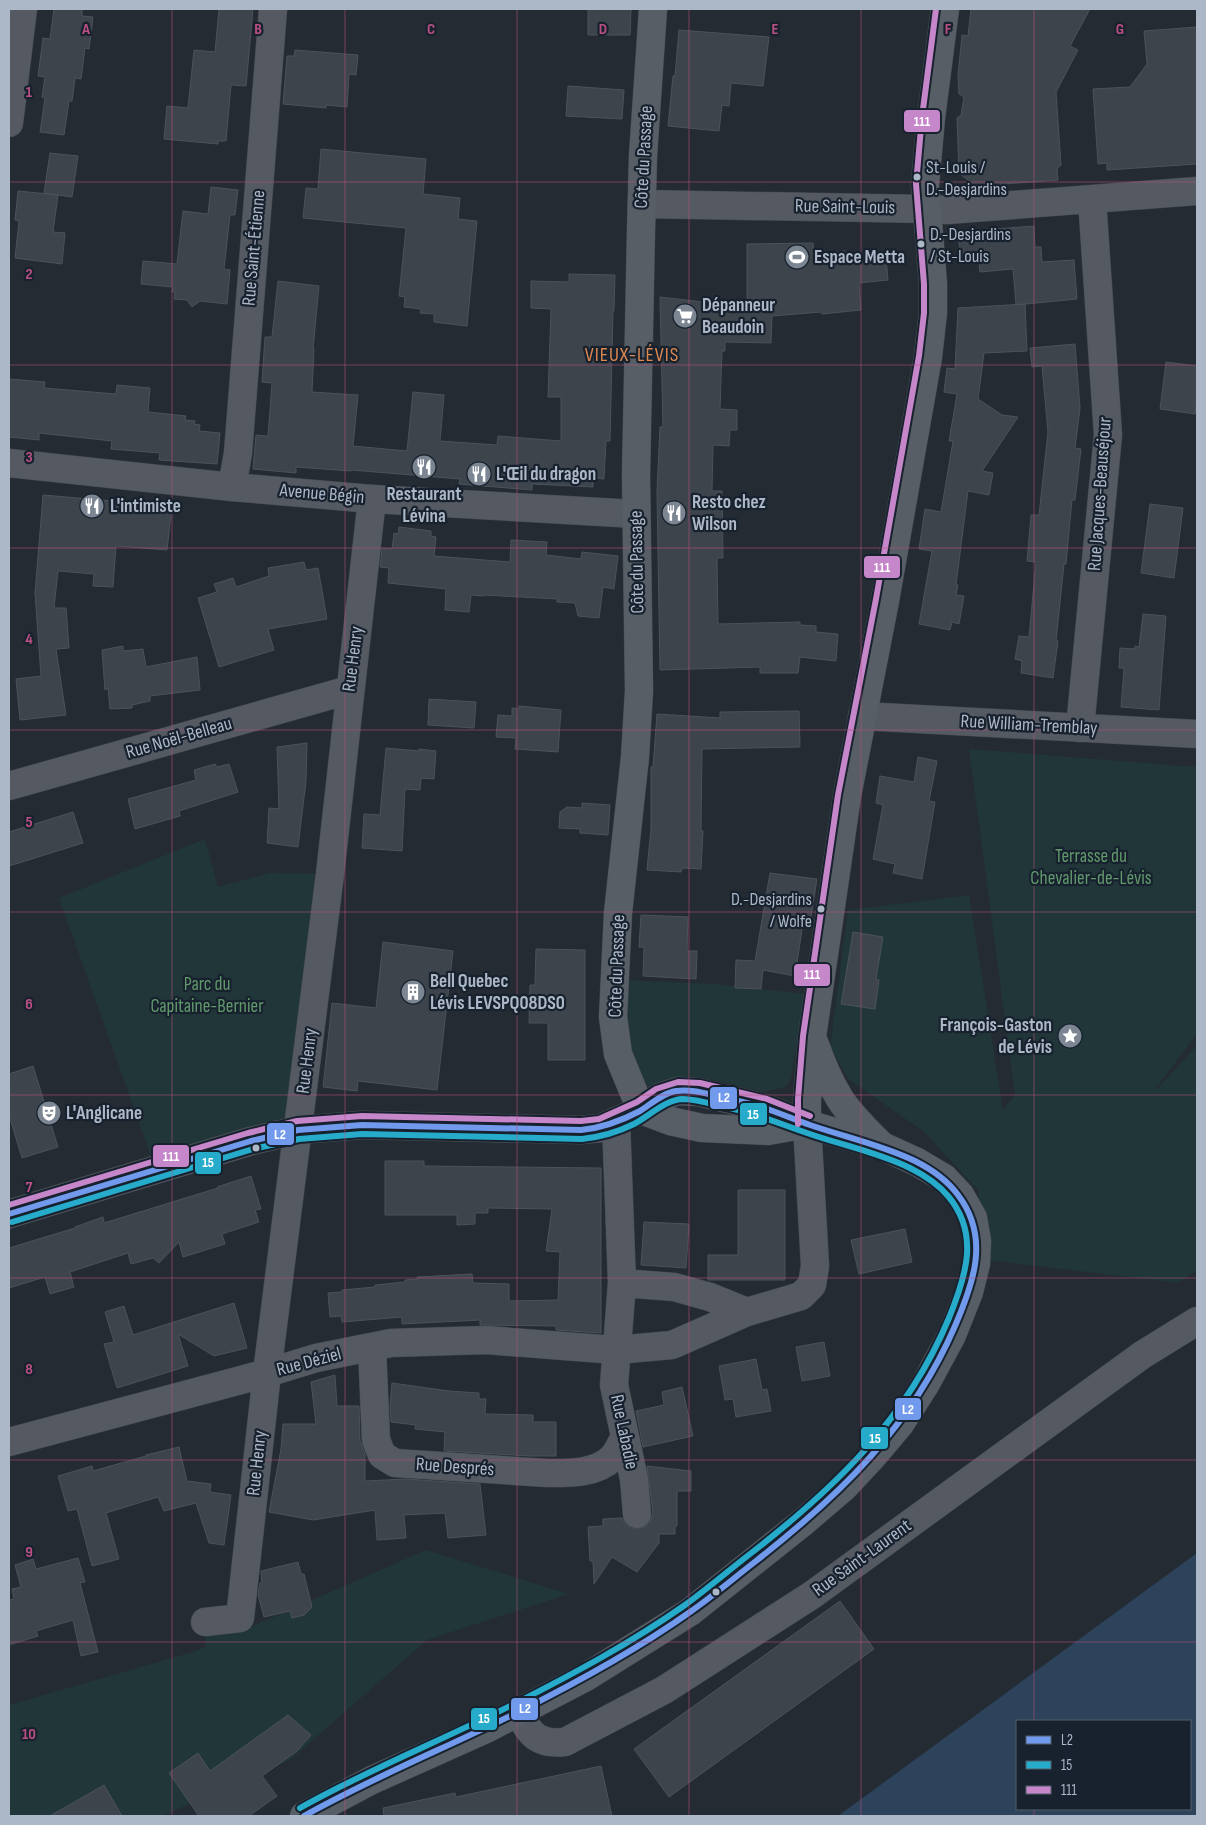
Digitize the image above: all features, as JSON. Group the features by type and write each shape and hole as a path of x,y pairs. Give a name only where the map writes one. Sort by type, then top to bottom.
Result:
{"main road":[{"name":"Côte du Passage","path":"641,1110 618,1054 613,1017 618,913 635,756 639,691 636,514 642,204 643,156 653,9"},
{"path":"807,1124 812,1036 847,796 885,601 928,357 933,284 925,185 945,9"},
{"path":"812,1036 824,1068 840,1099 882,1146"},
{"path":"304,1816 372,1780 519,1712 586,1677 690,1612 844,1486 872,1457 894,1430 925,1385 952,1335 976,1264 977,1240 973,1218 960,1195 944,1178 917,1162 882,1146 807,1124 768,1132 702,1128 670,1121 641,1110"}],"street":[{"path":"9,123 23,9"},
{"name":"Rue Saint-Étienne","path":"232,486 238,453 274,9"},
{"name":"Rue Saint-Louis","path":"642,204 947,210 1197,191"},
{"name":"Rue Jacques-Beauséjour","path":"1080,728 1108,435 1092,199"},
{"name":"Avenue Bégin","path":"9,463 372,499 636,514"},
{"name":"Rue Henry","path":"205,1622 240,1618 267,1373 330,874 349,690 372,499"},
{"name":"Rue Noël-Belleau","path":"9,786 349,690"},
{"name":"Rue William-Tremblay","path":"862,716 1197,734"},
{"path":"9,1214 251,1141 298,1130 362,1125 581,1130 601,1128 641,1110"},
{"path":"616,1121 622,1283 616,1350"},
{"name":"Rue Déziel","path":"9,1442 267,1373 316,1358 391,1343 486,1340 616,1350 672,1345 747,1312 801,1296 812,1285 815,1266 807,1124"},
{"path":"622,1283 674,1287 710,1297 747,1312"},
{"name":"Rue Saint-Laurent","path":"519,1712 526,1728 542,1740 553,1744 565,1742 582,1735 664,1690 812,1595 1142,1355 1197,1321"},
{"name":"Rue Després","path":"372,1347 376,1440 382,1455 395,1463 568,1473 592,1469 602,1465 613,1458 624,1438"},
{"name":"Rue Labadie","path":"616,1350 614,1385 634,1479 637,1514"}],"green space":[{"name":"Terrasse du Chevalier-de-Lévis","path":"969,749 1197,767 1197,1034 1156,1088 1197,1045 1197,1270 1178,1283 988,1260 978,1190 923,1131 848,1079 830,1047 848,910 969,895 1003,1110 1015,1095"},
{"name":"Parc du Capitaine-Bernier","path":"205,839 218,887 270,873 330,874 298,1128 152,1159 59,898"},
{"path":"624,980 714,984 805,994 791,1079 785,1087 763,1092 714,1080 682,1077 653,1086 642,1086 631,1072"},
{"path":"426,1550 569,1594 427,1640 290,1760 162,1816 9,1816 9,1705 196,1651 206,1646 205,1622 244,1630"}],"water":[{"path":"1197,1553 1197,1816 838,1816"}],"building":[{"path":"54,9 82,9 82,16 93,17 89,49 85,48 81,79 75,78 72,101 69,101 64,135 40,132 45,98 42,97 45,77 38,76 43,38 50,39"},
{"path":"219,9 253,9 246,86 231,85 226,141 218,141 218,144 164,139 167,106 188,108 194,50 215,52"},
{"path":"588,9 631,9 630,35 588,35"},
{"path":"971,9 1090,9 1070,46 1078,50 1056,92 1061,165 1057,169 1058,180 976,186 959,173 957,118 961,115 964,97 959,94 958,76 962,35 968,36"},
{"path":"1197,27 1197,164 1107,170 1107,163 1098,164 1093,89 1130,87 1147,64 1144,31"},
{"path":"679,30 769,37 763,86 731,83 729,106 722,105 719,131 668,126"},
{"path":"295,50 358,55 356,75 349,74 347,107 326,105 326,108 283,104 287,56 294,56"},
{"path":"568,86 624,90 622,119 566,116"},
{"path":"321,149 426,159 423,194 460,198 458,219 477,221 467,326 434,322 434,314 420,313 421,309 404,307 405,297 399,296 406,228 303,218 306,188 318,189"},
{"path":"50,153 78,156 72,197 44,193"},
{"path":"211,187 238,190 235,215 230,215 224,269 230,270 227,304 200,301 192,307 187,300 174,299 175,292 172,292 173,287 141,284 143,261 177,264 183,211 208,214"},
{"path":"18,191 58,195 53,232 65,233 62,264 15,258 19,221 15,220"},
{"path":"1034,226 1035,247 1041,247 1042,262 1074,260 1077,299 1016,305 1013,269 980,272 979,260 961,262 958,232"},
{"path":"813,243 814,254 845,251 846,263 886,258 888,280 859,283 861,310 772,316 771,343 725,342 725,351 722,351 720,409 737,410 737,430 730,430 729,446 713,445 712,491 722,491 723,558 717,558 718,624 800,622 800,625 816,626 816,632 838,634 836,661 800,657 798,673 760,673 760,667 660,670 657,492 660,427 663,427 660,297 747,307 747,244"},
{"path":"569,274 615,275 610,441 606,441 604,479 593,478 593,487 532,484 532,490 459,484 460,479 351,470 296,467 296,473 253,469 256,435 268,436 272,383 262,382 265,337 272,337 278,281 319,286 313,349 312,392 358,395 353,446 407,451 413,392 444,395 440,441 497,445 498,436 561,441 561,397 548,397 551,309 531,308 531,281 569,282"},
{"path":"1025,304 1027,351 984,353 978,399 1002,415 1018,417 982,471 993,473 989,495 968,491 956,585 958,585 956,595 964,596 959,624 952,622 950,630 919,624 932,551 919,549 925,509 941,512 953,441 949,441 957,394 944,392 947,368 955,369 958,308"},
{"path":"1075,344 1080,408 1075,448 1081,449 1075,500 1072,500 1066,564 1064,564 1053,678 1021,673 1022,661 1015,659 1019,636 1029,637 1036,562 1027,561 1031,515 1039,515 1048,432 1042,366 1032,367 1030,348"},
{"path":"1166,362 1197,366 1195,414 1160,409"},
{"path":"9,379 45,382 44,388 116,394 117,385 150,388 148,412 186,416 185,420 195,421 194,424 200,425 199,431 220,433 217,464 159,460 160,453 111,449 112,441 39,433 39,440 9,437"},
{"path":"43,495 172,506 167,550 116,546 113,587 93,586 94,574 58,571 54,608 66,608 69,648 56,649 66,715 20,720 16,679 41,676 35,593"},
{"path":"1150,504 1183,508 1174,578 1141,573"},
{"path":"399,527 431,531 431,536 436,537 434,556 510,562 511,540 547,542 546,555 581,559 582,552 618,556 614,589 603,587 599,618 578,616 575,603 557,602 557,599 484,595 471,595 469,612 445,610 446,589 388,583 389,568 380,567 382,548 392,549 394,533 398,534"},
{"path":"304,562 306,570 318,568 327,619 268,629 274,650 219,667 198,598 217,592 214,584 233,578 236,587 269,576 268,568"},
{"path":"1143,614 1166,616 1159,710 1121,707 1124,668 1119,668 1120,648 1135,649 1135,646 1139,647"},
{"path":"123,646 123,651 143,649 146,667 197,657 200,690 150,696 150,701 132,705 132,708 110,709 108,688 105,690 102,650"},
{"path":"429,699 476,702 474,728 428,725"},
{"path":"519,706 561,710 558,752 515,749 516,738 496,737 498,715 512,716 512,708 519,709"},
{"path":"799,711 800,747 702,749 701,831 703,831 701,869 682,868 681,872 647,870 651,828 651,767 653,767 657,714 720,718 720,712"},
{"path":"307,743 306,781 298,847 267,843 269,808 279,809 277,747"},
{"path":"386,748 436,751 434,779 421,778 420,790 405,789 402,851 362,848 364,814 380,815"},
{"path":"918,757 937,761 929,801 935,802 922,879 893,873 895,864 873,859 883,805 876,803 880,776 914,782"},
{"path":"215,764 217,767 229,764 238,792 179,811 180,816 135,829 128,799 196,780 194,770"},
{"path":"582,803 610,805 608,835 580,833 580,829 559,828 560,812 567,807 582,808"},
{"path":"73,812 83,843 9,866 9,832"},
{"path":"770,873 817,879 810,923 803,923 795,976 763,970 761,989 735,988 736,960 755,961"},
{"path":"641,915 688,917 687,951 697,951 696,979 643,976 644,947 639,947"},
{"path":"853,932 883,937 876,979 879,980 875,1009 841,1004"},
{"name":"Bell Quebec Lévis LEVSPQ08DS0","path":"383,942 453,951 437,1090 358,1081 357,1091 323,1087 332,1003 376,1008"},
{"path":"536,949 585,950 585,1060 548,1060 548,1023 529,1023 530,985 535,985"},
{"path":"33,1066 58,1147 22,1158 9,1115 9,1074"},
{"path":"385,1161 424,1161 424,1166 601,1168 601,1333 556,1330 556,1326 480,1325 480,1320 402,1324 402,1317 342,1322 341,1316 330,1317 328,1293 405,1282 405,1280 418,1279 417,1277 472,1274 473,1283 509,1284 509,1301 558,1300 560,1252 546,1251 552,1209 488,1208 488,1213 475,1213 475,1224 457,1225 457,1215 385,1215"},
{"path":"251,1176 261,1209 255,1210 259,1222 222,1234 225,1244 183,1257 179,1242 159,1263 153,1258 131,1264 128,1253 70,1272 74,1287 50,1294 45,1277 9,1288 9,1248 75,1228 103,1217 104,1223"},
{"path":"738,1190 785,1190 785,1280 708,1280 708,1255 738,1255"},
{"path":"644,1222 689,1224 686,1268 641,1265"},
{"path":"905,1229 912,1262 859,1274 851,1240"},
{"path":"234,1303 247,1348 214,1356 178,1334 188,1366 117,1388 104,1344 114,1342 105,1312 124,1306 133,1335"},
{"path":"824,1342 830,1376 802,1381 796,1347"},
{"path":"756,1359 762,1390 767,1389 771,1411 736,1417 733,1399 725,1400 719,1366"},
{"path":"335,1375 337,1406 359,1406 360,1441 365,1454 365,1481 406,1479 480,1484 486,1535 448,1538 445,1513 404,1515 406,1538 377,1540 375,1510 313,1520 269,1512 281,1449 283,1424 316,1424 311,1382"},
{"path":"392,1383 479,1393 479,1399 486,1399 485,1414 533,1415 533,1422 556,1422 556,1456 444,1451 445,1432 415,1429 416,1425 391,1422"},
{"path":"682,1387 693,1436 643,1447 636,1411 664,1405 662,1392"},
{"path":"179,1447 187,1481 211,1484 210,1492 231,1495 224,1545 209,1543 196,1503 164,1511 158,1497 106,1513 119,1559 92,1566 77,1509 68,1511 58,1476 92,1466 93,1471"},
{"path":"647,1466 691,1471 691,1491 677,1491 677,1526 675,1526 675,1534 659,1534 659,1543 637,1572 612,1557 594,1584 593,1561 590,1561 588,1527 603,1526 603,1519 622,1518 631,1528 639,1529 646,1526 651,1520 653,1513"},
{"path":"78,1558 85,1582 80,1583 98,1652 81,1656 73,1620 36,1631 38,1636 9,1645 9,1600 14,1599 12,1589 21,1587 15,1565 33,1559 36,1569"},
{"path":"298,1562 301,1574 304,1574 312,1607 304,1615 292,1618 290,1611 264,1617 258,1595 260,1583 262,1583 261,1571"},
{"path":"840,1601 874,1649 669,1797 634,1749"},
{"path":"288,1715 311,1735 297,1751 262,1776 277,1796 249,1816 199,1816 169,1773 198,1753 210,1771"},
{"path":"601,1766 612,1816 384,1816 383,1808 455,1793 456,1797"},
{"path":"104,1785 122,1816 50,1816"}],"transit line":[{"name":"111","path":"798,1124 803,1036 838,795 876,599 919,356 924,313 924,284 916,184 922,117 936,9"},
{"name":"111","path":"9,1205 248,1133 297,1121 362,1116 581,1121 599,1119 637,1102 656,1089 678,1082 700,1083 767,1099 810,1116"},
{"name":"L2","path":"9,1214 251,1141 298,1130 362,1125 581,1130 596,1128 619,1121 640,1111 666,1094 676,1091 692,1091 758,1106 902,1155 927,1168 944,1180 958,1195 968,1211 974,1227 976,1260 968,1293 955,1326 938,1362 918,1396 871,1456 845,1484 787,1536 707,1600 627,1653 516,1713 356,1788 304,1816"},
{"name":"15","path":"12,1222 253,1149 299,1139 362,1134 582,1139 622,1129 634,1124 663,1105 682,1099 751,1113 897,1162 935,1184 948,1196 958,1210 967,1240 965,1271 949,1318 932,1354 890,1420 866,1449 811,1503 693,1599 623,1645 580,1670 514,1704 353,1780 300,1808"}],"place":[{"name":"St-Louis / D.-Desjardins","path":"917,177"},
{"name":"D.-Desjardins / St-Louis","path":"921,244"},
{"name":"Espace Metta","path":"797,257"},
{"name":"Dépanneur Beaudoin","path":"685,316"},
{"name":"Restaurant Lévina","path":"424,467"},
{"name":"L'Œil du dragon","path":"479,474"},
{"name":"L'intimiste","path":"92,506"},
{"name":"Resto chez Wilson","path":"674,513"},
{"name":"D.-Desjardins / Wolfe","path":"821,909"},
{"name":"Bell Quebec Lévis LEVSPQ08DS0","path":"413,992"},
{"name":"François-Gaston de Lévis","path":"1070,1036"},
{"name":"L'Anglicane","path":"49,1113"}],"district":[{"name":"VIEUX-LÉVIS","path":"632,355"}]}
